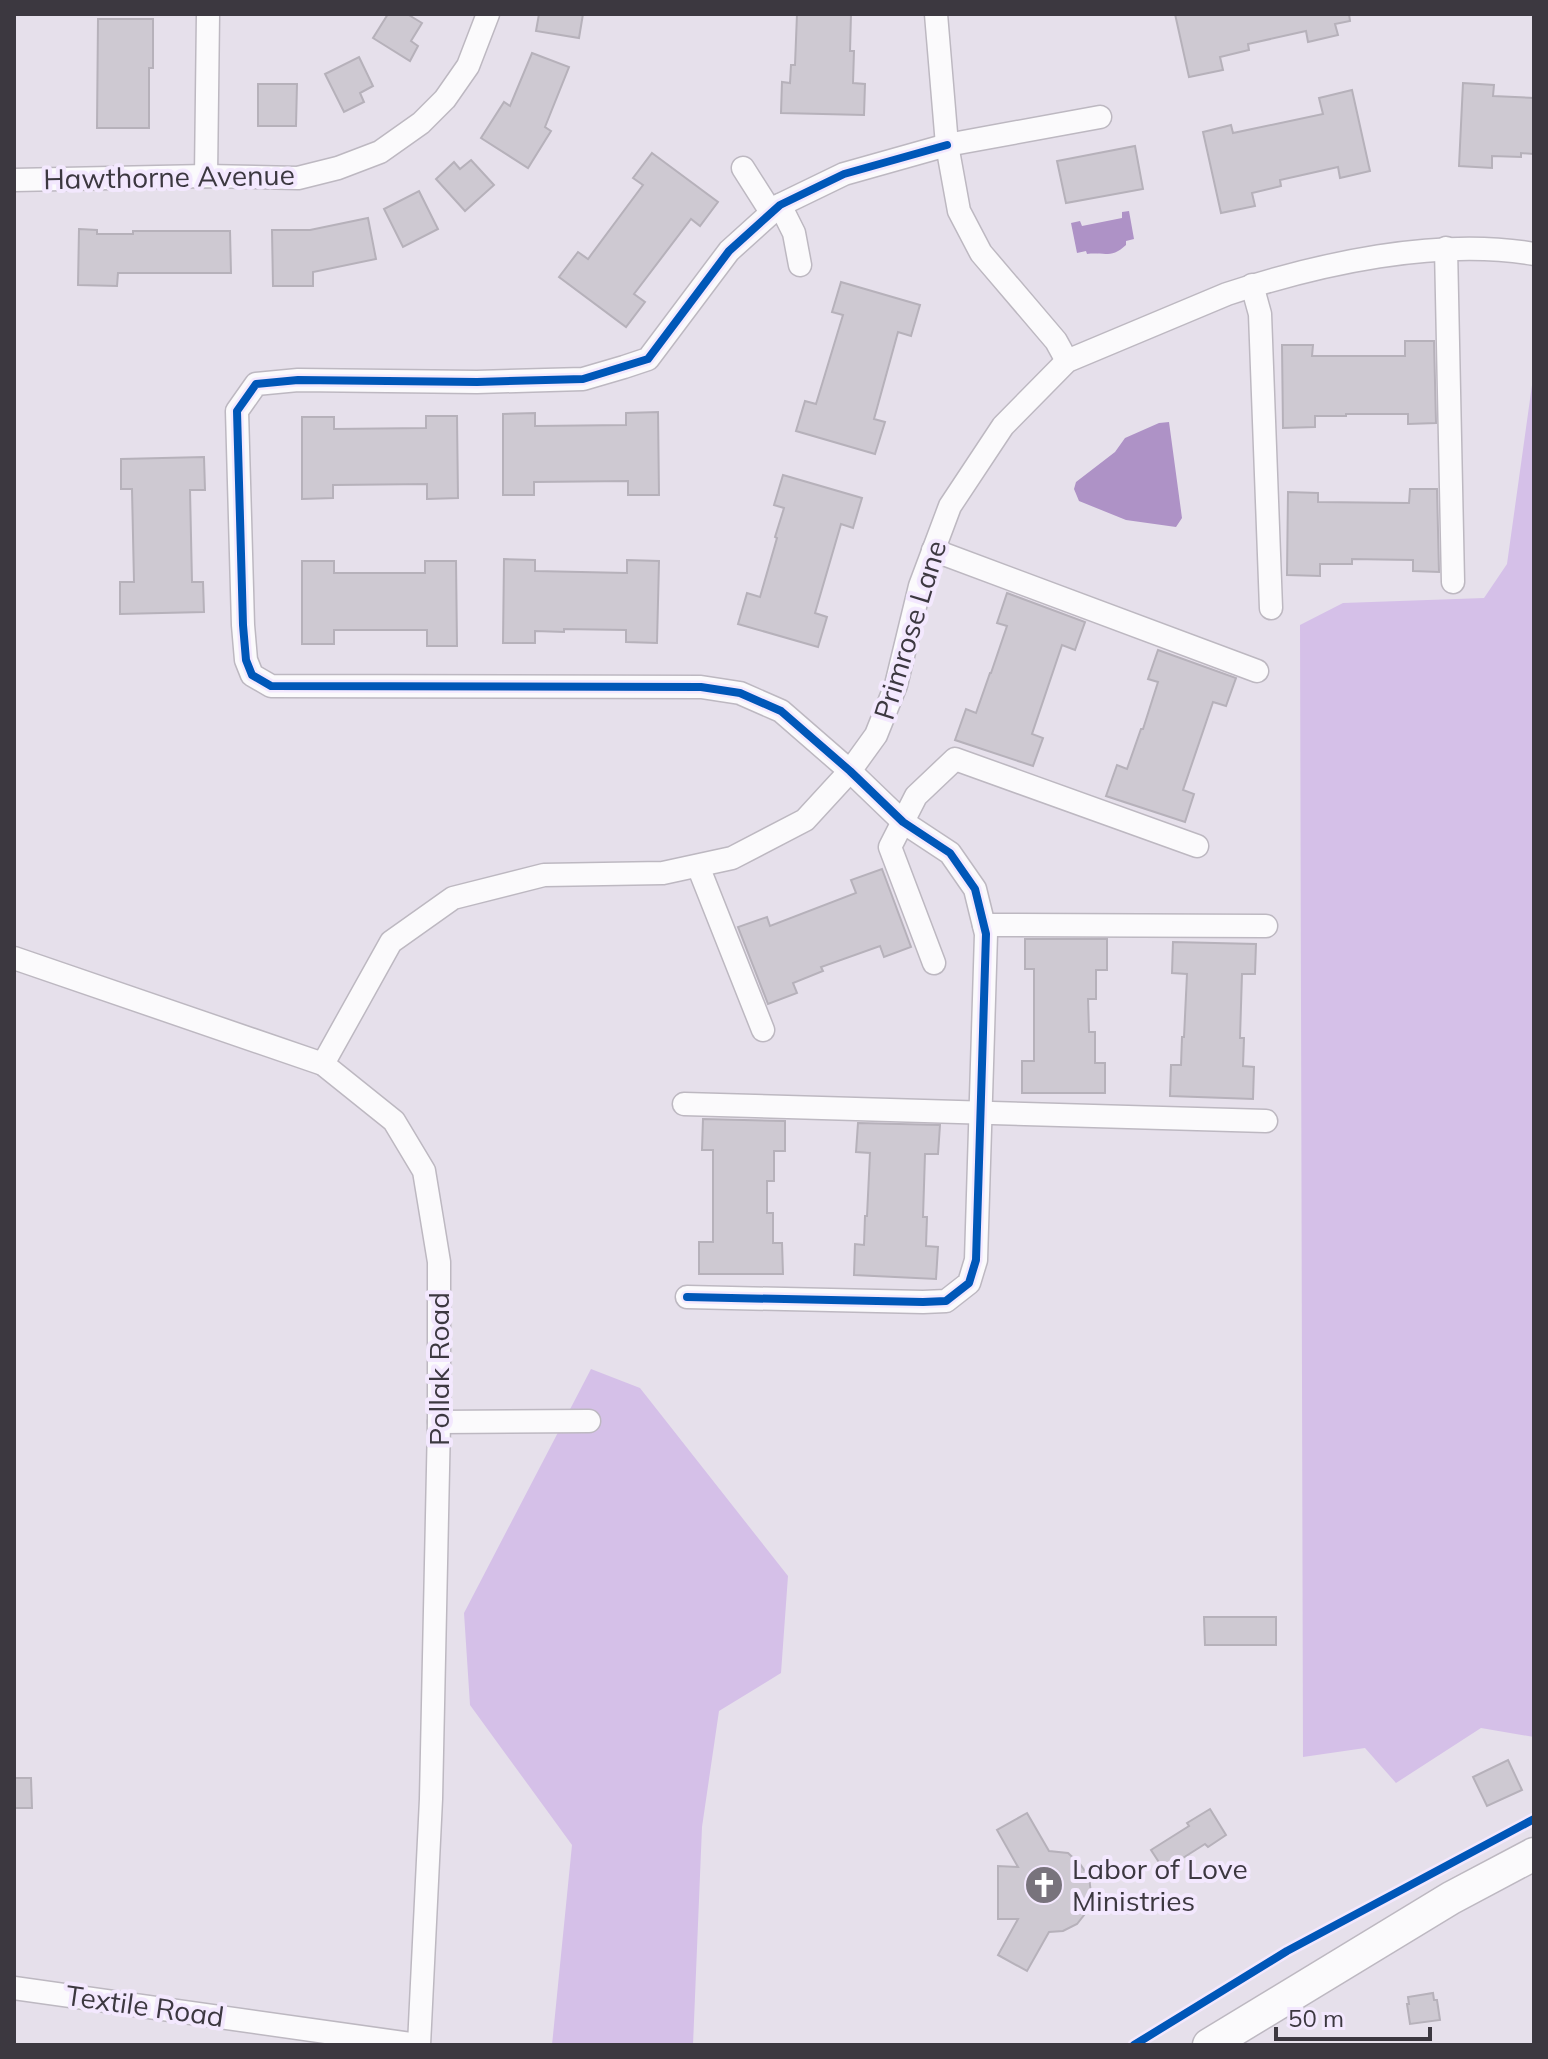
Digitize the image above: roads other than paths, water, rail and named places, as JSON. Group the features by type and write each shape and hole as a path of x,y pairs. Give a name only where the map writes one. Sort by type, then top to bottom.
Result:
{"highway":[{"path":"1209,2045 1451,1898 1534,1854"}],"street":[{"path":"206,176 208,14"},
{"name":"Hawthorne Avenue","path":"14,180 206,176 298,178 338,168 380,152 421,123 445,99 468,66 488,14"},
{"path":"936,14 947,145 959,211 981,253 1056,341 1067,361"},
{"path":"687,1297 946,1301 969,1283 976,1260 986,934 975,889 950,853 903,822 781,711 740,693 701,687 271,686 252,675 246,660 242,610 237,411 256,384 298,380 477,382 583,379 648,359 729,251 776,208 844,174 947,145 1100,117"},
{"path":"743,168 794,233 800,265"},
{"path":"1446,248 1453,582"},
{"name":"Primrose Lane","path":"323,1064 391,942 453,898 544,875 663,873 698,866 732,858 805,820 850,771 876,735 896,685 920,586 950,506 1003,426 1067,361 1252,285 1339,264 1446,248 1534,254"},
{"path":"1252,285 1260,314 1271,608"},
{"path":"933,550 1257,671"},
{"path":"934,963 890,847 916,796 955,759 1197,846"},
{"path":"698,866 763,1030"},
{"path":"984,925 1266,926"},
{"name":"Pollak Road","path":"14,958 323,1064 394,1121 424,1171 439,1262 439,1422 431,1799 418,2045"},
{"path":"684,1104 1266,1121"},
{"path":"439,1422 589,1421"},
{"name":"Textile Road","path":"14,1988 418,2045"}],"place":[{"name":"Labor of Love Ministries","path":"1044,1885"}]}
